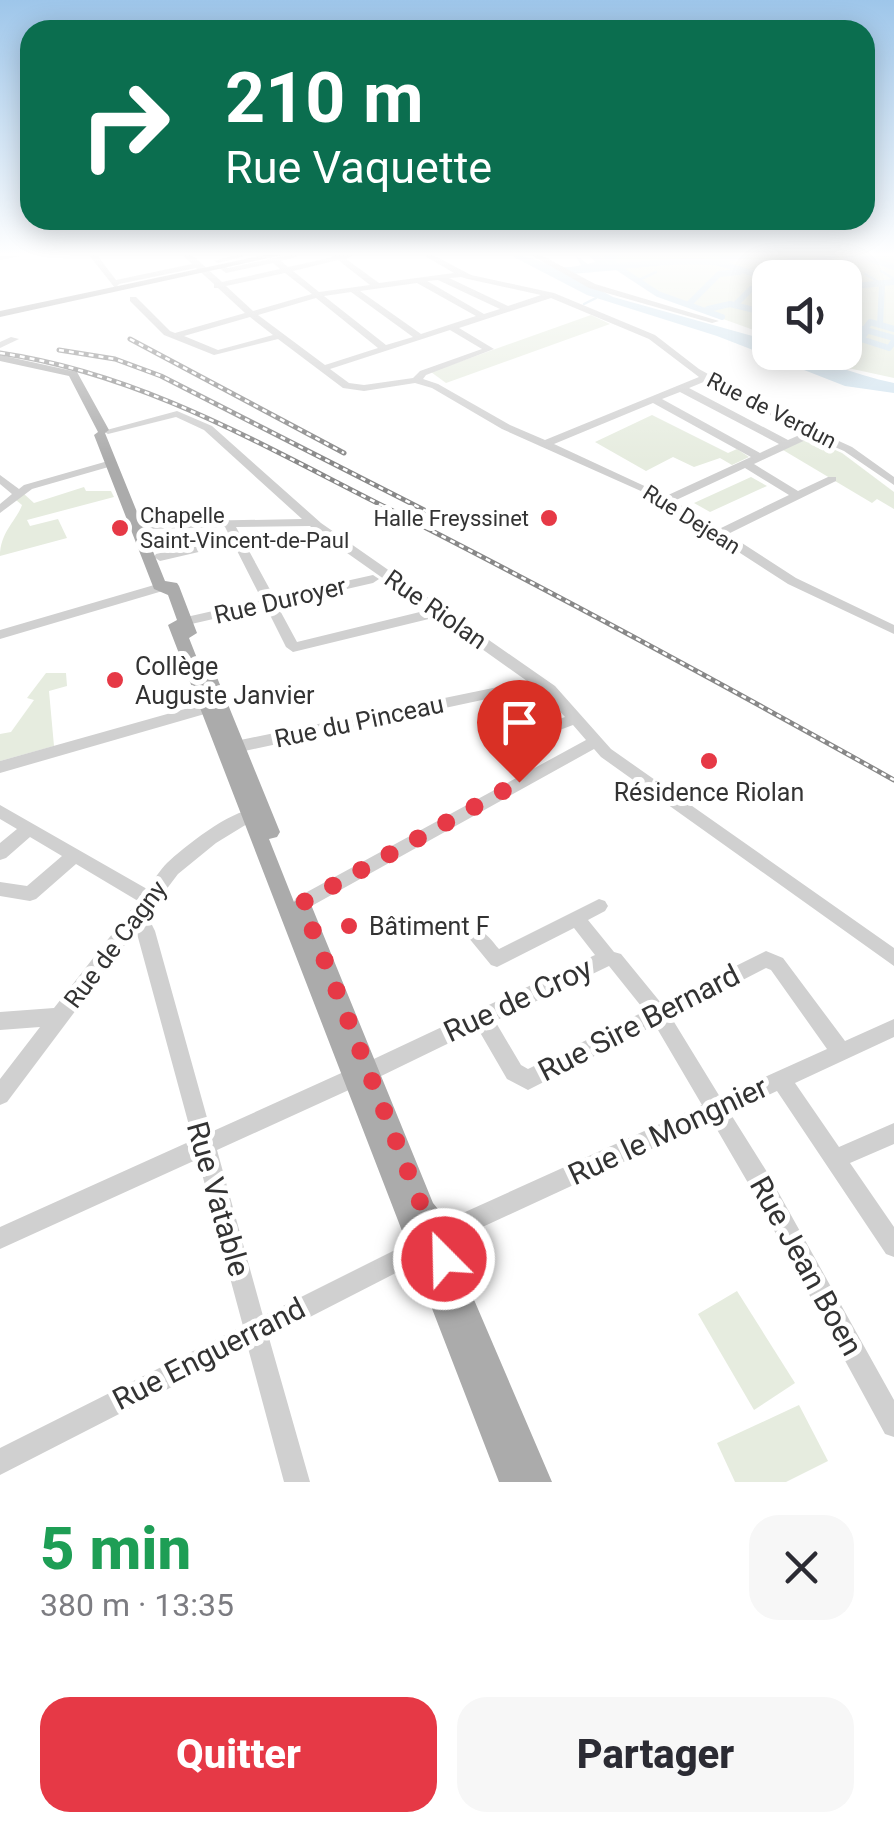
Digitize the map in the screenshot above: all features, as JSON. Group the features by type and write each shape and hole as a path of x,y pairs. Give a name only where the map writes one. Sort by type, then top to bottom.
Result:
{"main road":[{"path":"0,358 72,374 104,433 430,1241 514,1482"},
{"path":"113,463 160,557 166,588"},
{"path":"231,748 250,814 296,905"},
{"path":"430,1241 450,1275 538,1482"}],"street":[{"path":"159,324 175,336 217,353 279,336"},
{"path":"175,336 214,324"},
{"path":"264,324 322,369 357,389 416,380 488,349 451,327"},
{"path":"353,324 386,349"},
{"path":"401,324 418,338"},
{"path":"322,369 460,324"},
{"name":"Rue de Verdun","path":"621,324 652,337 708,377 858,454 894,482"},
{"path":"371,338 406,328"},
{"path":"0,345 14,339"},
{"path":"545,444 708,377"},
{"name":"Rue Dejean","path":"416,380 435,386 471,410 666,500 792,581 894,630"},
{"path":"682,388 787,444"},
{"path":"654,400 760,457"},
{"name":"Rue Riolan","path":"104,433 184,415 212,431 312,522 540,682 595,742 894,958"},
{"path":"666,500 812,433"},
{"path":"596,467 612,458"},
{"path":"0,510 17,493 113,463"},
{"path":"747,464 798,496"},
{"path":"0,478 17,493"},
{"path":"719,534 832,479"},
{"path":"146,524 312,522"},
{"path":"229,524 293,647 440,612"},
{"path":"160,557 199,548"},
{"name":"Rue Duroyer","path":"181,622 374,578"},
{"path":"0,635 166,588"},
{"name":"Rue du Pinceau","path":"231,748 540,682"},
{"path":"0,768 214,706"},
{"path":"499,747 575,719"},
{"path":"296,905 595,742"},
{"path":"0,811 75,855 144,908"},
{"name":"Rue de Cagny","path":"0,1096 172,869 210,838 250,814"},
{"path":"0,854 28,828"},
{"path":"0,889 30,894 75,855"},
{"path":"477,937 496,958 599,906"},
{"name":"Rue Vatable","path":"144,908 146,932 203,1146 298,1482"},
{"path":"577,918 608,958"},
{"name":"Rue de Croy","path":"0,1238 608,958 622,965 658,1013 715,1108"},
{"name":"Rue Sire Bernard","path":"482,1018 514,1072 528,1080 766,959 777,964 841,1052"},
{"path":"0,1022 59,1017"},
{"name":"Rue le Mongnier","path":"430,1241 894,1028"},
{"path":"780,1080 894,1246"},
{"name":"Rue Jean Boen","path":"715,1108 894,1425"},
{"path":"835,1160 894,1133"},
{"name":"Rue Enguerrand","path":"0,1462 430,1241"}],"shaded area":[{"path":"565,324 610,324 446,383 431,372"},
{"path":"862,324 894,324 894,378 857,370 862,370"},
{"path":"652,415 728,453 737,449 749,457 732,465 720,458 694,467 673,457 646,471 595,442"},
{"path":"808,438 842,453 894,492 894,509 877,499 872,503 783,450"},
{"path":"751,477 767,486 710,512 694,503"},
{"path":"84,487 86,491 111,491 114,497 27,520 30,526 58,519 67,538 0,556 6,533 22,505 16,500 24,494 34,503"},
{"path":"46,673 66,673 67,686 49,691 54,746 0,761 0,734 11,732 34,700 27,698"},
{"path":"737,1291 795,1383 754,1410 698,1314"},
{"path":"799,1405 828,1461 786,1482 735,1482 717,1443"}],"water":[{"path":"679,324 710,324 752,336 752,350"},
{"path":"804,370 848,370 894,383 894,393 845,386"}],"waterway":[{"path":"864,330 868,324"},
{"path":"880,325 894,329"},
{"path":"864,330 894,338"},
{"path":"867,331 861,339 889,348 894,341"}],"railway":[{"path":"130,339 344,453"},
{"path":"59,350 115,359 161,376 432,514"},
{"path":"0,353 102,377 245,436 577,607 894,780"}],"place":[{"name":"Halle Freyssinet","path":"549,518"},
{"name":"Chapelle Saint-Vincent-de-Paul","path":"120,528"},
{"name":"Collège Auguste Janvier","path":"115,680"},
{"name":"Résidence Riolan","path":"709,761"},
{"name":"Bâtiment F","path":"349,926"}],"route":[{"path":"444,1259 442,1234 424,1212 303,914 302,903 519,782"}]}
